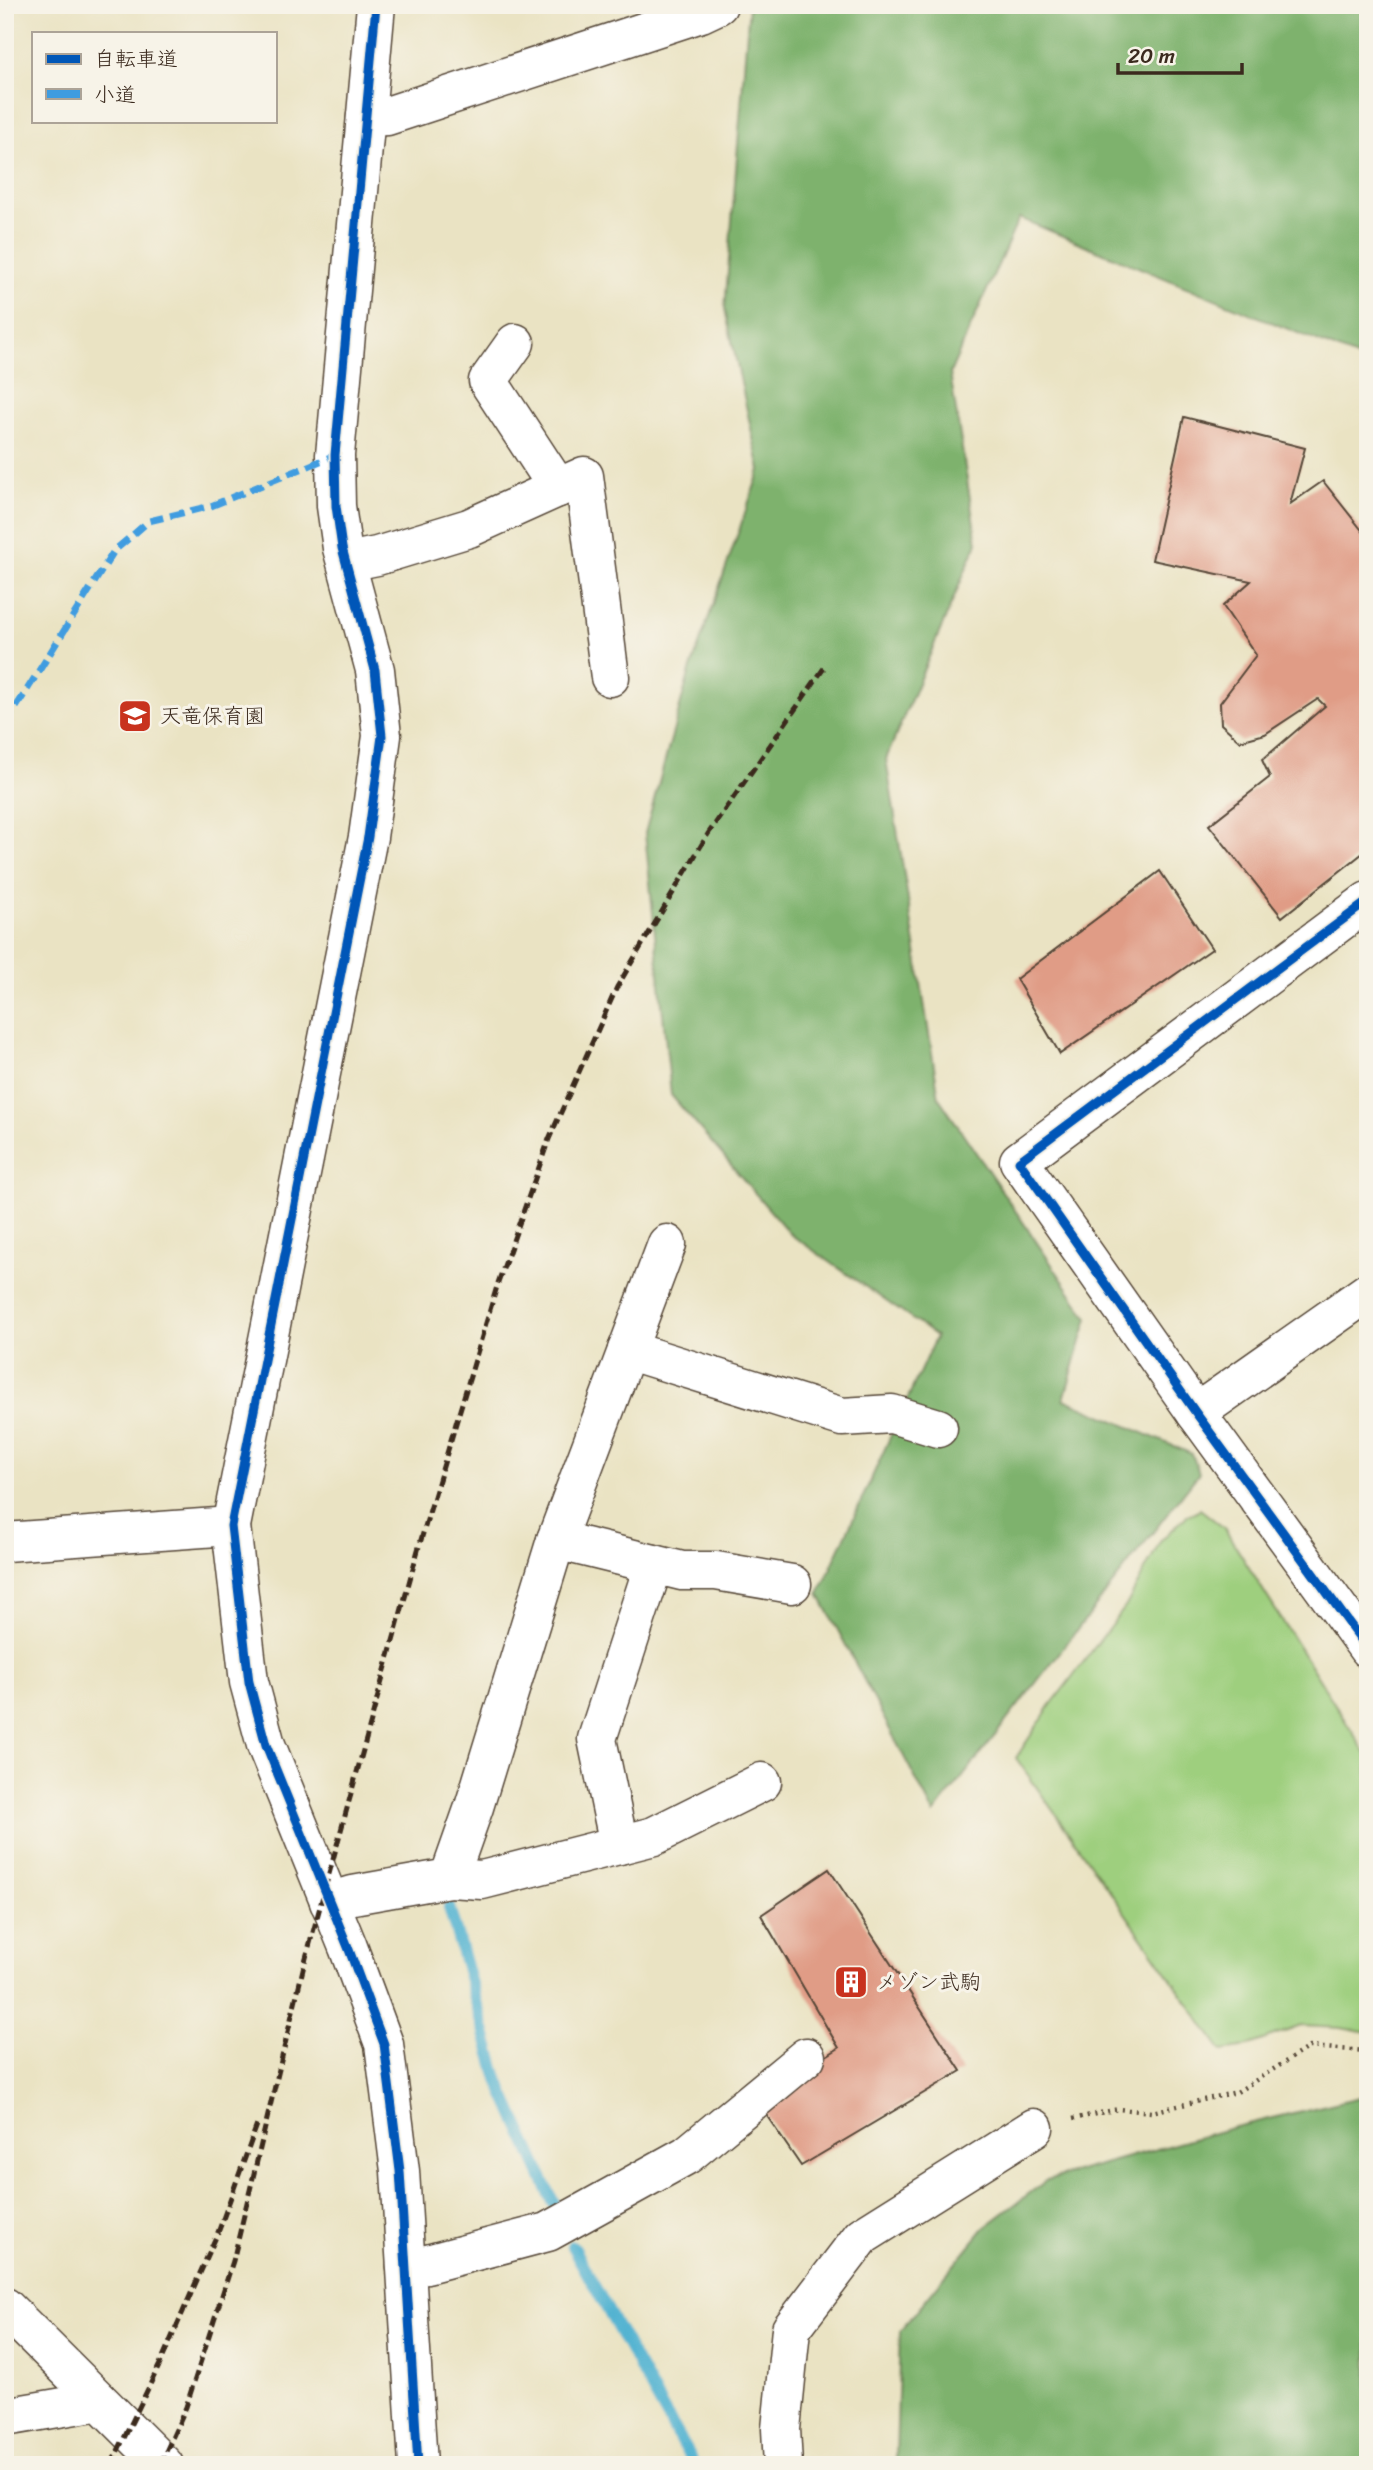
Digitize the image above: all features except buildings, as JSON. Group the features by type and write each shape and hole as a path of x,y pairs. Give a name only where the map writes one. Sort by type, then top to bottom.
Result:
{"street":[{"path":"376,5 335,455 336,506 346,562 374,670 382,736 368,837 231,1526 249,1682 266,1745 384,2044 400,2171 418,2465"},
{"path":"366,117 387,116 718,5"},
{"path":"515,343 488,381 558,488"},
{"path":"346,562 377,556 468,528 584,476 610,677"},
{"path":"1368,901 1019,1161 1196,1413 1368,1649"},
{"path":"449,1878 474,1807 556,1540 667,1244"},
{"path":"1196,1413 1368,1292"},
{"path":"627,1350 842,1418 892,1414 938,1428"},
{"path":"5,1542 231,1526"},
{"path":"556,1540 681,1571 716,1571 792,1584"},
{"path":"619,1844 597,1739 654,1564"},
{"path":"329,1902 353,1895 449,1878 482,1880 654,1836 762,1782"},
{"path":"406,2266 427,2264 548,2232 687,2155 806,2057"},
{"path":"783,2465 781,2429 791,2329 862,2236 1034,2128"},
{"path":"5,2307 164,2465"},
{"path":"5,2417 99,2401"}],"path":[{"path":"1034,2128 1118,2109 1152,2112 1237,2092 1309,2048 1368,2051"}],"green space":[{"path":"749,5 1368,5 1368,362 1019,218 950,373 977,543 886,759 939,1098 1088,1318 1064,1399 1192,1454 1199,1473 934,1814 819,1594 936,1336 790,1234 671,1095 645,833 689,674 760,470 725,309"},
{"path":"1200,1509 1224,1528 1368,1757 1368,2033 1341,2028 1301,2026 1241,2048 1222,2051 1016,1758 1050,1706 1126,1606 1161,1540 1188,1515"},
{"path":"1368,2095 1368,2465 900,2465 896,2458 900,2331 984,2228 1047,2180 1235,2127"}],"waterway":[{"path":"449,1907 499,2082 555,2206"},
{"path":"572,2246 694,2465"}],"railway":[{"path":"160,2465 186,2407 233,2261 304,1965 418,1550 498,1283 549,1139 617,987 708,834 824,668"},
{"path":"111,2465 160,2364 219,2230 258,2122"}],"marked path":[{"path":"5,725 114,551 149,521 211,506 335,455"}],"cycle path":[{"path":"376,5 335,455 336,506 342,548 375,670 382,736 368,837 231,1526 249,1682 266,1745 348,1947 384,2044 400,2171 418,2465"},
{"path":"1368,901 1019,1161 1196,1413 1368,1649"}],"place":[{"name":"天竜保育園","path":"135,716"},
{"name":"メゾン武駒","path":"851,1982"}]}
